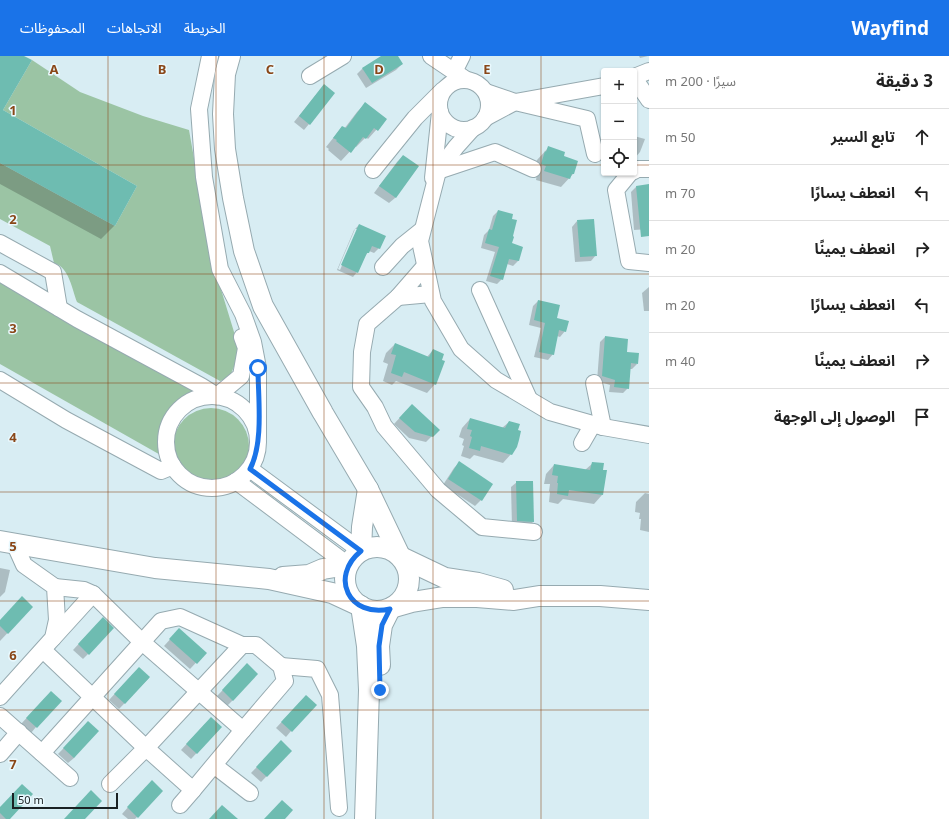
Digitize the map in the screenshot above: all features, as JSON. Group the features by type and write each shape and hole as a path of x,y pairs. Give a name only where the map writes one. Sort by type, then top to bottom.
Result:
{"main road":[{"path":"230,56 225,74 223,114 225,149 244,251 264,306 323,413 368,489 400,556 406,565 409,575 409,586 405,595 398,603 390,608 382,625 379,646 380,690 378,819"},
{"path":"365,819 370,690 367,646 360,606 353,600 348,592 345,583 345,574 355,558 362,528 368,489"},
{"path":"7,543 156,568 269,579 332,593 369,610 380,611 412,602 443,597 477,597 514,600 539,596 600,596 649,600"},
{"path":"269,579 309,575 355,558 371,547 382,547 392,550 400,556 445,578 478,583 503,590 525,592 539,596"}],"street":[{"path":"210,56 199,109 204,177 220,269 243,314 253,342 258,368 258,438 255,459 250,469 244,476 223,487 208,488 194,485 182,477 173,466 167,453 166,438 169,424 177,411 189,402 202,397 217,396 241,376 246,348 233,311 233,295"},
{"path":"310,76 343,56"},
{"path":"431,56 460,76 473,81 486,92 515,102 587,119 596,154"},
{"path":"373,170 415,118 444,89 457,80 460,76 462,56"},
{"path":"637,76 649,71"},
{"path":"637,82 649,100"},
{"path":"444,89 438,104 440,112 446,122 457,129 465,130 473,128 480,124 485,118 515,102 601,87"},
{"path":"485,118 489,105 486,92"},
{"path":"432,193 440,112"},
{"path":"473,128 438,171 422,230 420,241 433,302 461,349 496,380 550,412 598,426 649,435"},
{"path":"438,171 495,152 533,169"},
{"path":"637,170 649,169"},
{"path":"628,176 616,190 630,261 649,263"},
{"path":"383,267 402,246 422,230"},
{"path":"0,243 54,272 60,308"},
{"path":"426,266 398,297 367,324 362,352 361,387 375,407 384,426 438,490 482,527 534,532"},
{"path":"0,273 217,396 232,401 245,410 254,423 258,438"},
{"path":"480,290 529,399"},
{"path":"398,297 432,294"},
{"path":"0,380 66,420 161,471 173,466"},
{"path":"582,443 598,426 594,383"},
{"path":"250,469 355,558"},
{"path":"236,481 355,558"},
{"path":"7,543 24,565 55,587 84,590 93,594 142,642 243,730"},
{"path":"54,638 57,620 55,587"},
{"path":"0,698 93,594"},
{"path":"42,753 161,621 180,618 242,645 256,645 281,666 285,681 180,805"},
{"path":"110,784 146,748 242,645"},
{"path":"43,650 146,748 193,790"},
{"path":"281,666 317,669 330,695 339,808"},
{"path":"0,716 70,778"},
{"path":"0,754 19,732"},
{"path":"214,766 250,793"}],"green space":[{"path":"32,60 80,92 143,116 189,130 212,260 238,345 237,360 229,378 220,381 77,302 67,274 59,265 54,263 50,246 0,219 0,163 115,226 137,186 3,110"},
{"path":"0,280 204,394 188,397 173,410 169,416 163,435 164,457 0,364"},
{"path":"211,408 226,411 238,419 246,431 249,446 246,461 238,473 226,481 211,484 196,481 184,473 176,461 173,446 176,431 184,419 196,411"}],"building":[{"path":"0,56 24,56 32,60 3,110 137,186 115,226 0,163"},
{"path":"381,56 398,56 403,64 372,83 362,68"},
{"path":"324,84 335,93 310,125 299,116"},
{"path":"365,102 387,119 378,131 374,128 366,139 363,137 351,153 333,138 342,126 346,128"},
{"path":"548,146 565,152 564,156 578,161 574,174 572,174 570,179 544,171 546,166 541,164"},
{"path":"403,155 419,166 396,198 379,186"},
{"path":"649,184 649,236 641,237 636,186"},
{"path":"498,210 513,214 512,219 517,220 512,243 523,247 519,261 509,259 503,280 490,276 499,247 485,243 489,229 492,230"},
{"path":"594,219 597,256 580,257 577,220"},
{"path":"359,224 386,236 380,249 372,246 369,253 367,253 358,273 341,265"},
{"path":"538,300 560,305 557,318 569,321 566,332 559,330 554,355 539,352 545,323 534,320"},
{"path":"605,336 628,339 627,352 639,353 638,364 631,363 629,389 614,387 615,380 602,376"},
{"path":"395,343 429,357 433,349 444,354 442,360 445,361 436,385 404,372 402,377 391,373 396,355 391,354"},
{"path":"412,404 440,430 433,437 415,432 399,418"},
{"path":"470,418 505,428 509,421 520,424 518,430 521,431 519,440 512,455 481,446 480,451 469,448 472,430 467,429"},
{"path":"459,461 493,484 482,501 448,479"},
{"path":"592,462 604,463 603,470 607,470 603,495 569,490 568,496 557,494 558,476 552,475 554,464 590,470"},
{"path":"516,481 533,481 534,522 517,521"},
{"path":"22,596 33,607 8,634 0,626 0,620"},
{"path":"103,617 114,628 89,655 78,644"},
{"path":"179,628 207,653 197,664 169,639"},
{"path":"247,663 258,674 233,701 222,690"},
{"path":"139,667 150,677 125,704 114,694"},
{"path":"51,691 62,701 37,728 26,718"},
{"path":"306,695 317,705 292,732 281,722"},
{"path":"211,717 222,727 197,754 186,744"},
{"path":"88,721 99,731 74,758 63,748"},
{"path":"281,740 292,751 267,777 256,767"},
{"path":"152,780 163,791 138,818 127,807"},
{"path":"22,784 33,794 10,819 6,819 0,813 0,807"},
{"path":"91,790 102,801 85,819 64,819"},
{"path":"282,800 293,810 285,819 264,819"},
{"path":"222,805 238,819 209,819"}],"route":[{"path":"258,368 257,449 255,459 250,469 361,551 348,565 345,574 345,583 348,592 353,600 360,606 369,610 380,611 390,609 382,625 379,646 380,690"}]}
